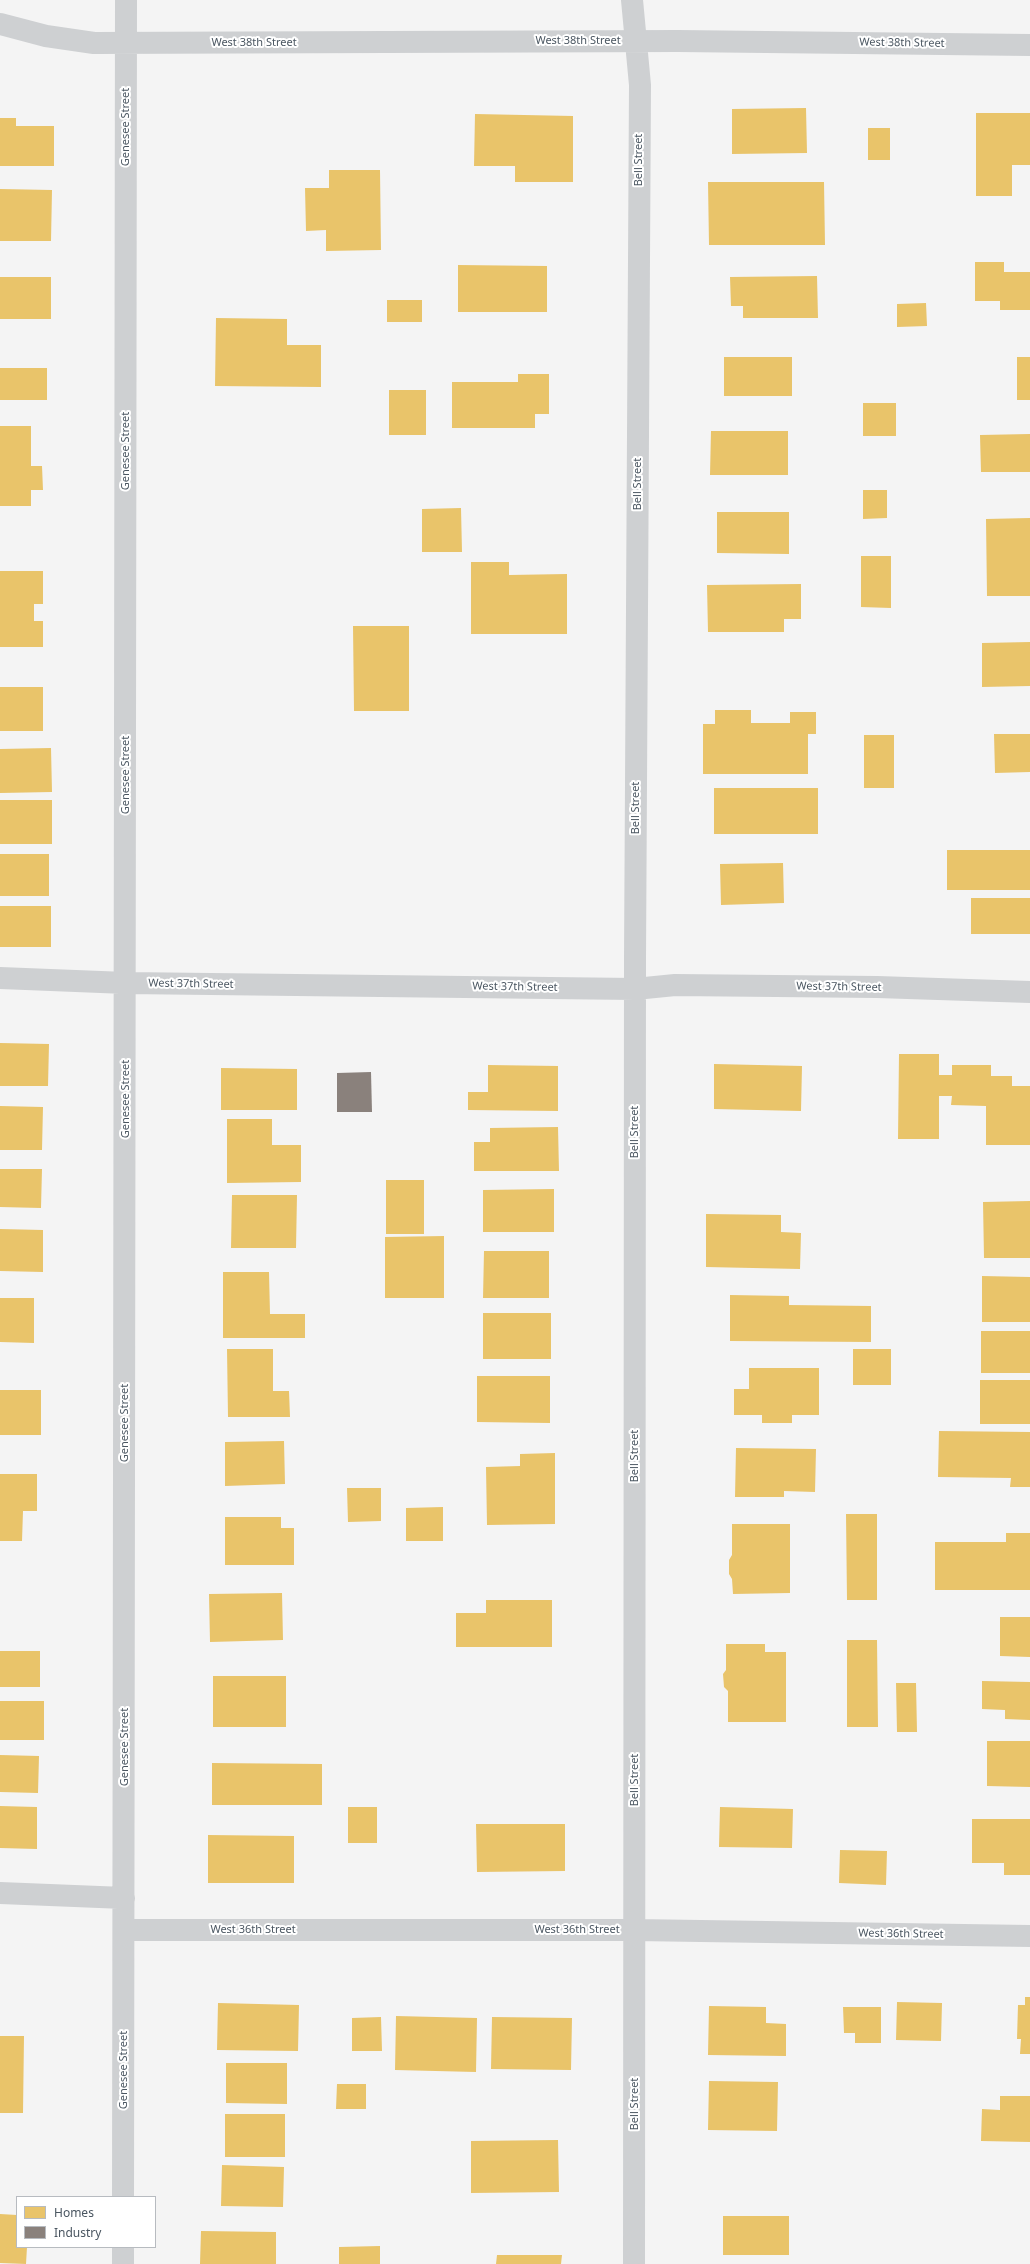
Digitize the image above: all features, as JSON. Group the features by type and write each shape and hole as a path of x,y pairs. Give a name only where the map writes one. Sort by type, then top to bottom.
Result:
{"street":[{"name":"Genesee Street","path":"123,2196 126,983 126,0"},
{"name":"Bell Street","path":"632,0 640,85 635,989 634,2264"},
{"name":"West 38th Street","path":"0,24 46,36 94,43 636,41 1030,45"},
{"name":"West 37th Street","path":"0,978 126,983 635,989 675,985 877,987 1030,992"},
{"path":"0,1893 124,1898"},
{"name":"West 36th Street","path":"124,1930 635,1930 1030,1936"},
{"path":"123,2248 123,2264"}],"building: Homes":[{"path":"806,108 807,153 732,154 732,109"},
{"path":"976,113 1030,113 1030,165 1012,165 1012,196 976,196"},
{"path":"475,114 573,116 573,182 515,182 515,166 474,166"},
{"path":"0,118 16,118 16,126 54,126 54,166 0,166"},
{"path":"868,128 890,128 890,160 868,160"},
{"path":"329,170 380,170 381,250 326,251 326,230 306,231 305,188 329,188"},
{"path":"708,182 824,182 825,245 709,245"},
{"path":"0,189 52,190 51,241 0,241"},
{"path":"975,262 1004,262 1004,272 1030,272 1030,310 1000,310 1000,301 975,301"},
{"path":"458,265 547,266 547,312 458,312"},
{"path":"817,276 818,318 743,318 743,306 731,306 730,277"},
{"path":"0,277 51,277 51,319 0,319"},
{"path":"387,300 422,300 422,322 387,322"},
{"path":"926,303 927,326 897,327 897,304"},
{"path":"216,318 287,319 287,345 321,345 321,387 215,386"},
{"path":"724,357 792,357 792,396 724,396"},
{"path":"1017,357 1030,357 1030,400 1017,400"},
{"path":"0,368 47,368 47,400 0,400"},
{"path":"518,374 549,374 549,414 535,414 535,428 452,428 452,382 518,382"},
{"path":"389,390 426,390 426,435 389,435"},
{"path":"863,403 896,403 896,436 863,436"},
{"path":"0,426 31,426 31,466 42,466 43,490 31,490 31,506 0,506"},
{"path":"711,431 788,431 788,475 710,475"},
{"path":"1030,434 1030,472 981,472 980,435"},
{"path":"863,490 887,490 887,518 863,519"},
{"path":"461,508 462,552 422,552 422,509"},
{"path":"717,512 789,512 789,554 717,553"},
{"path":"1030,518 1030,596 987,596 986,519"},
{"path":"861,556 891,556 891,608 861,607"},
{"path":"471,562 509,562 509,575 567,574 567,634 471,634"},
{"path":"0,571 43,571 43,604 34,604 34,621 43,621 43,647 0,647"},
{"path":"801,584 801,619 784,619 784,632 708,632 707,585"},
{"path":"353,626 409,626 409,711 354,711"},
{"path":"1030,642 1030,686 982,687 982,643"},
{"path":"0,687 43,687 43,731 0,731"},
{"path":"715,710 751,710 751,723 790,723 790,712 816,712 816,734 808,734 808,774 703,774 703,724 715,724"},
{"path":"994,734 1030,734 1030,772 995,773"},
{"path":"864,735 894,735 894,788 864,788"},
{"path":"51,748 52,792 0,793 0,749"},
{"path":"714,788 818,788 818,834 714,834"},
{"path":"0,800 52,800 52,844 0,844"},
{"path":"947,850 1030,850 1030,890 947,890"},
{"path":"0,854 49,854 49,896 0,896"},
{"path":"783,863 784,903 721,905 720,864"},
{"path":"971,898 1030,898 1030,934 971,934"},
{"path":"0,906 51,906 51,947 0,947"},
{"path":"0,1043 49,1044 48,1086 0,1086"},
{"path":"899,1054 939,1054 939,1075 952,1075 952,1065 991,1065 991,1076 1012,1076 1012,1086 1030,1086 1030,1145 986,1145 986,1106 951,1105 952,1096 939,1096 939,1139 898,1139"},
{"path":"714,1064 802,1066 801,1111 714,1109"},
{"path":"488,1065 558,1066 558,1111 468,1110 468,1092 488,1092"},
{"path":"221,1068 297,1069 297,1110 221,1110"},
{"path":"0,1106 43,1107 42,1150 0,1150"},
{"path":"227,1119 272,1119 272,1145 301,1145 301,1182 227,1183"},
{"path":"558,1127 559,1171 474,1171 474,1142 490,1142 490,1128"},
{"path":"0,1169 42,1169 41,1208 0,1207"},
{"path":"386,1180 424,1180 424,1234 386,1234"},
{"path":"554,1189 554,1232 483,1232 483,1190"},
{"path":"232,1195 297,1195 296,1248 231,1248"},
{"path":"1030,1201 1030,1258 984,1258 983,1202"},
{"path":"706,1214 781,1215 781,1232 801,1233 800,1269 706,1267"},
{"path":"0,1229 43,1230 43,1272 0,1271"},
{"path":"444,1236 444,1298 385,1298 385,1237"},
{"path":"484,1251 549,1251 549,1298 483,1298"},
{"path":"223,1272 269,1272 270,1314 305,1314 305,1338 223,1338"},
{"path":"982,1276 1030,1277 1030,1322 982,1322"},
{"path":"730,1295 789,1296 789,1305 871,1306 871,1342 730,1341"},
{"path":"0,1298 34,1298 34,1343 0,1342"},
{"path":"483,1313 551,1313 551,1359 483,1359"},
{"path":"981,1331 1030,1331 1030,1373 981,1373"},
{"path":"227,1349 273,1349 273,1391 289,1391 290,1417 228,1417"},
{"path":"853,1349 891,1349 891,1385 853,1385"},
{"path":"749,1368 819,1368 819,1415 792,1415 792,1423 762,1423 762,1415 734,1415 734,1389 749,1389"},
{"path":"477,1376 550,1376 550,1423 477,1422"},
{"path":"980,1380 1030,1380 1030,1424 980,1424"},
{"path":"0,1390 41,1390 41,1435 0,1435"},
{"path":"939,1431 1030,1432 1030,1487 1010,1487 1011,1478 938,1477"},
{"path":"284,1441 285,1484 225,1486 225,1442"},
{"path":"736,1448 816,1449 815,1492 784,1491 784,1497 735,1497"},
{"path":"555,1453 555,1524 487,1525 486,1467 520,1466 520,1454"},
{"path":"0,1474 37,1474 37,1511 23,1511 22,1541 0,1541"},
{"path":"347,1488 381,1488 381,1521 348,1522"},
{"path":"443,1507 443,1541 406,1541 406,1508"},
{"path":"846,1514 877,1514 877,1600 847,1600"},
{"path":"225,1517 281,1517 281,1528 294,1528 294,1565 225,1565"},
{"path":"732,1524 790,1524 790,1593 733,1594 732,1579 729,1574 729,1560 732,1555"},
{"path":"1006,1533 1030,1533 1030,1590 935,1590 935,1542 1006,1542"},
{"path":"282,1593 283,1640 210,1642 209,1594"},
{"path":"486,1600 552,1600 552,1647 456,1647 456,1613 486,1613"},
{"path":"1000,1617 1030,1617 1030,1657 1000,1656"},
{"path":"847,1640 877,1640 878,1727 847,1727"},
{"path":"726,1644 765,1644 765,1652 786,1652 786,1722 728,1722 728,1691 724,1687 723,1674 726,1670"},
{"path":"0,1651 40,1651 40,1687 0,1687"},
{"path":"213,1676 286,1676 286,1727 213,1727"},
{"path":"982,1681 1030,1682 1030,1720 1005,1719 1005,1710 982,1709"},
{"path":"896,1683 916,1683 917,1732 897,1732"},
{"path":"0,1701 44,1701 44,1740 0,1740"},
{"path":"987,1741 1030,1741 1030,1787 987,1786"},
{"path":"0,1755 39,1756 38,1793 0,1792"},
{"path":"212,1763 322,1764 322,1805 212,1805"},
{"path":"0,1806 37,1807 37,1849 0,1848"},
{"path":"348,1807 377,1807 377,1843 348,1843"},
{"path":"720,1807 793,1809 792,1848 719,1847"},
{"path":"972,1819 1030,1819 1030,1875 1004,1875 1004,1863 972,1863"},
{"path":"476,1824 565,1824 565,1871 477,1872"},
{"path":"208,1835 294,1836 294,1883 208,1883"},
{"path":"840,1850 887,1851 886,1885 839,1883"},
{"path":"1025,1997 1030,1997 1030,2054 1020,2054 1021,2039 1017,2039 1018,2005 1025,2005"},
{"path":"897,2002 942,2003 941,2041 896,2040"},
{"path":"218,2003 299,2005 298,2051 217,2050"},
{"path":"709,2006 766,2007 766,2023 786,2024 786,2056 708,2055"},
{"path":"843,2007 881,2007 881,2043 855,2043 855,2033 844,2033"},
{"path":"396,2016 477,2018 476,2072 395,2070"},
{"path":"381,2017 382,2051 352,2051 352,2018"},
{"path":"492,2017 572,2018 571,2070 491,2069"},
{"path":"0,2036 24,2036 23,2113 0,2113"},
{"path":"226,2063 287,2063 287,2104 226,2103"},
{"path":"709,2081 778,2082 777,2131 708,2130"},
{"path":"337,2084 366,2084 366,2109 336,2109"},
{"path":"1000,2096 1030,2096 1030,2142 981,2141 982,2109 1000,2110"},
{"path":"225,2114 285,2114 285,2157 225,2157"},
{"path":"558,2140 559,2192 471,2193 471,2141"},
{"path":"222,2165 284,2167 283,2207 221,2206"},
{"path":"0,2214 16,2215 16,2248 27,2248 26,2264 0,2263"},
{"path":"723,2216 789,2216 789,2255 723,2255"},
{"path":"201,2231 276,2232 276,2264 200,2264"},
{"path":"380,2246 380,2264 339,2264 339,2247"},
{"path":"497,2255 562,2255 561,2264 496,2264"}],"building: Industry":[{"path":"371,1072 372,1112 337,1112 337,1073"}]}
